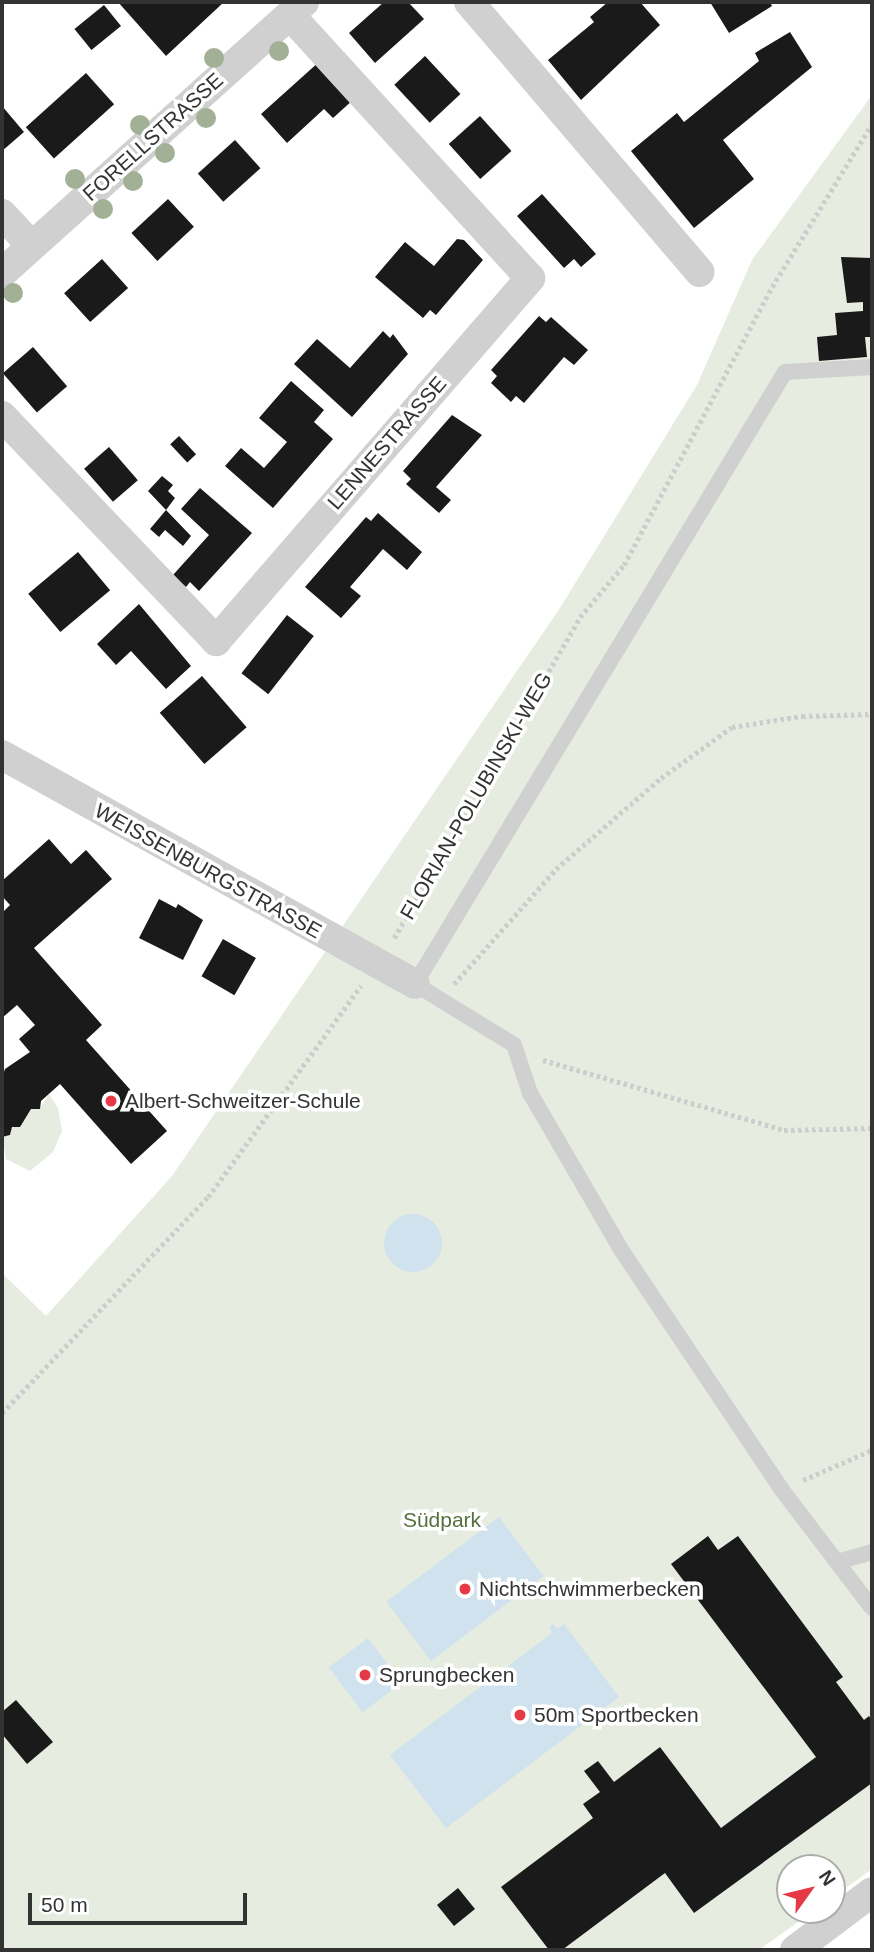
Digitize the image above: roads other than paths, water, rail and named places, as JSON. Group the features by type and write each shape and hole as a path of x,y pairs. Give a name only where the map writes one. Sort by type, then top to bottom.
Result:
{"street":[{"path":"469,2 700,272"},
{"name":"FORELLSTRASSE","path":"2,273 297,8"},
{"name":"LENNESTRASSE","path":"2,416 216,641 530,278 297,8"},
{"path":"2,214 31,245"},
{"name":"WEISSENBURGSTRASSE","path":"2,755 415,984"},
{"path":"806,1947 872,1892"}],"lane":[{"path":"872,366 785,372 415,984 443,998 514,1045 530,1093 622,1251 782,1490 872,1608"},
{"path":"837,1562 872,1552"}],"water":[{"path":"413,1214 424,1216 437,1227 442,1243 440,1254 429,1267 413,1272 402,1270 389,1259 384,1243 386,1232 397,1219"},
{"name":"Nichtschwimmerbecken","path":"499,1517 544,1576 431,1661 386,1602"},
{"name":"50m Sportbecken","path":"553,1624 557,1629 564,1624 619,1697 446,1828 390,1755 552,1633 549,1627"},
{"name":"Sprungbecken","path":"368,1638 402,1683 363,1712 329,1667"}],"place":[{"name":"Albert-Schweitzer-Schule","path":"111,1101"},
{"name":"Nichtschwimmerbecken","path":"465,1589"},
{"name":"Sprungbecken","path":"365,1675"},
{"name":"50m Sportbecken","path":"520,1715"}],"park label":[{"name":"Südpark","path":"442,1520"}]}
